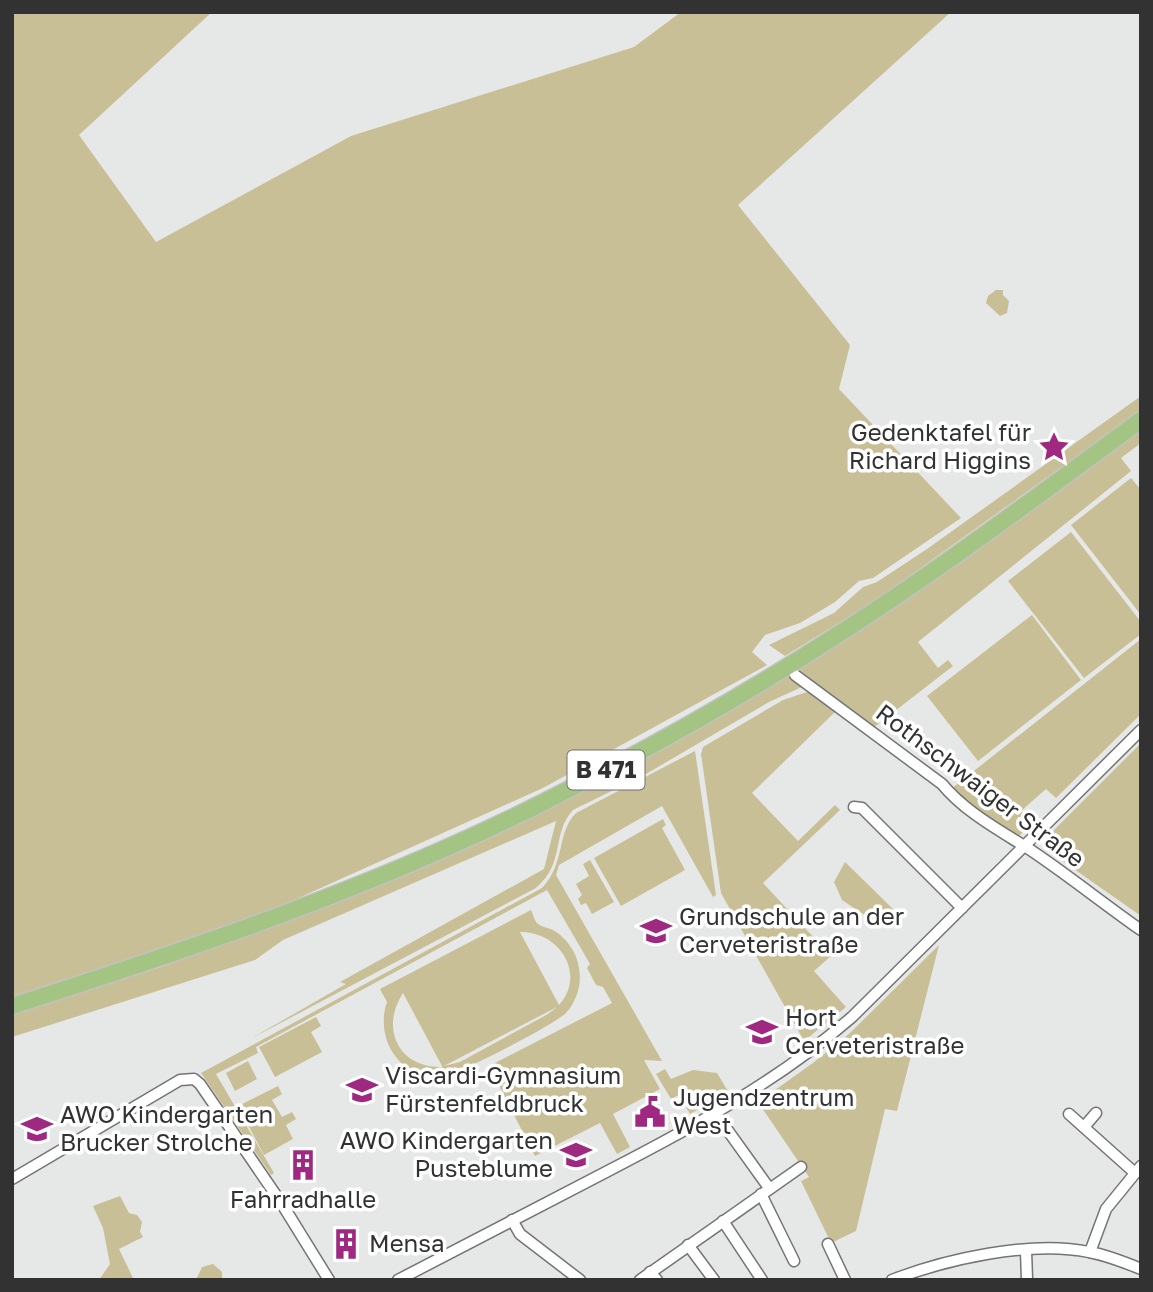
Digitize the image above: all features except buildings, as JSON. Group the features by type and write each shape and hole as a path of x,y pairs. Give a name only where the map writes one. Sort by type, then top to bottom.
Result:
{"highway":[{"name":"B 471","path":"12,1006 159,959 275,917 422,858 545,802 681,729 830,640 930,573 1141,420"}],"street":[{"name":"Rothschwaiger Straße","path":"795,675 942,784 950,795 971,811 1141,930"},
{"path":"398,1280 716,1114 762,1086 830,1036 1141,730"},
{"path":"854,807 862,808 962,908"},
{"path":"12,1179 180,1080 194,1079 282,1204 329,1280"},
{"path":"1084,1127 1096,1113"},
{"path":"716,1114 765,1191 794,1261"},
{"path":"1069,1114 1138,1169 1106,1209 1090,1252"},
{"path":"640,1280 653,1276 688,1245 801,1167"},
{"path":"512,1220 520,1234 580,1280"},
{"path":"723,1221 761,1280"},
{"path":"828,1244 845,1280"},
{"path":"688,1245 714,1280"},
{"path":"1026,1250 1027,1280"},
{"path":"892,1280 963,1259 1026,1250 1090,1252 1141,1269"}],"shaded area":[{"path":"12,12 212,12 79,135 156,242 351,136 634,47 681,12 951,12 738,205 850,345 839,389 961,518 873,578 859,581 835,602 800,623 765,635 752,652 767,665 543,788 272,910 160,951 12,998"},
{"path":"996,290 1003,290 1003,295 1009,301 1007,313 1000,316 986,303 988,296"},
{"path":"1141,396 1141,410 876,600 785,656 769,645 834,613 863,587 877,582 927,549"},
{"path":"1141,429 1141,443 1121,458 1131,471 918,642 938,668 948,660 953,666 873,728 798,669"},
{"path":"1131,478 1141,490 1141,615 1071,525"},
{"path":"1071,532 1141,622 1141,634 1084,678 1008,581"},
{"path":"1032,615 1081,680 978,761 927,696"},
{"path":"1141,639 1141,714 1056,798 1046,789 1021,811 1031,824 1016,839 951,789"},
{"path":"786,675 802,687 769,702 646,774 573,810 562,829 551,868 536,888 252,1038 346,984 340,982 544,869 556,821 283,940 255,960 12,1037 12,1015 164,966 278,924"},
{"path":"810,691 836,711 752,793 798,841 835,805 840,810 763,883 831,956 814,971 846,1007 804,1041 721,893 701,754 703,747 783,700"},
{"path":"1141,743 1141,916 1060,859 1050,843 1051,833"},
{"path":"695,751 716,895 713,897 662,806 559,865 556,875 662,1061 644,1060 660,1089 613,1114 630,1147 617,1154 600,1123 535,1156 489,1066 612,1003 603,987 596,985 587,968 590,964 547,890 256,1047 258,1053 216,1074 274,1173 271,1175 201,1073 542,888 555,869 566,830 576,813"},
{"path":"663,819 666,825 662,828 685,870 621,906 594,858"},
{"path":"590,860 614,902 592,914 586,903 581,905 578,899 582,895 576,884 589,876 583,864"},
{"path":"845,862 893,909 878,924 842,900 834,882"},
{"path":"531,910 538,924 558,933 570,946 578,962 580,974 576,998 566,1013 558,1019 486,1058 443,1076 428,1076 415,1072 403,1065 394,1055 384,1030 387,1002 380,989","holes":["520,932 546,939 557,946 565,956 570,980 567,993 559,1005","403,993 442,1067 427,1066 414,1061 397,1044 393,1019","557,1007 460,1062 444,1066"]},
{"path":"939,945 897,1111 885,1109 856,1231 831,1243 801,1181 809,1177 758,1102 850,1033"},
{"path":"316,1017 321,1026 311,1032 322,1052 275,1077 259,1047"},
{"path":"248,1061 257,1079 235,1091 226,1073"},
{"path":"665,1069 671,1079 693,1070 717,1073 729,1093 690,1114 679,1095 671,1099 656,1074"},
{"path":"278,1086 282,1094 272,1100 282,1117 292,1112 296,1119 286,1125 293,1139 264,1155 238,1106"},
{"path":"120,1196 129,1213 137,1215 142,1222 140,1232 143,1237 119,1249 134,1280 99,1280 110,1264 103,1228 93,1206"},
{"path":"213,1264 222,1272 222,1280 196,1280 202,1267"}],"place":[{"name":"Gedenktafel für Richard Higgins","path":"1054,447"},
{"name":"Grundschule an der Cerveteristraße","path":"656,931"},
{"name":"Hort Cerveteristraße","path":"762,1032"},
{"name":"Viscardi-Gymnasium Fürstenfeldbruck","path":"362,1090"},
{"name":"Jugendzentrum West","path":"650,1112"},
{"name":"AWO Kindergarten Brucker Strolche","path":"37,1129"},
{"name":"AWO Kindergarten Pusteblume","path":"576,1155"},
{"name":"Fahrradhalle","path":"303,1165"},
{"name":"Mensa","path":"346,1244"}]}
